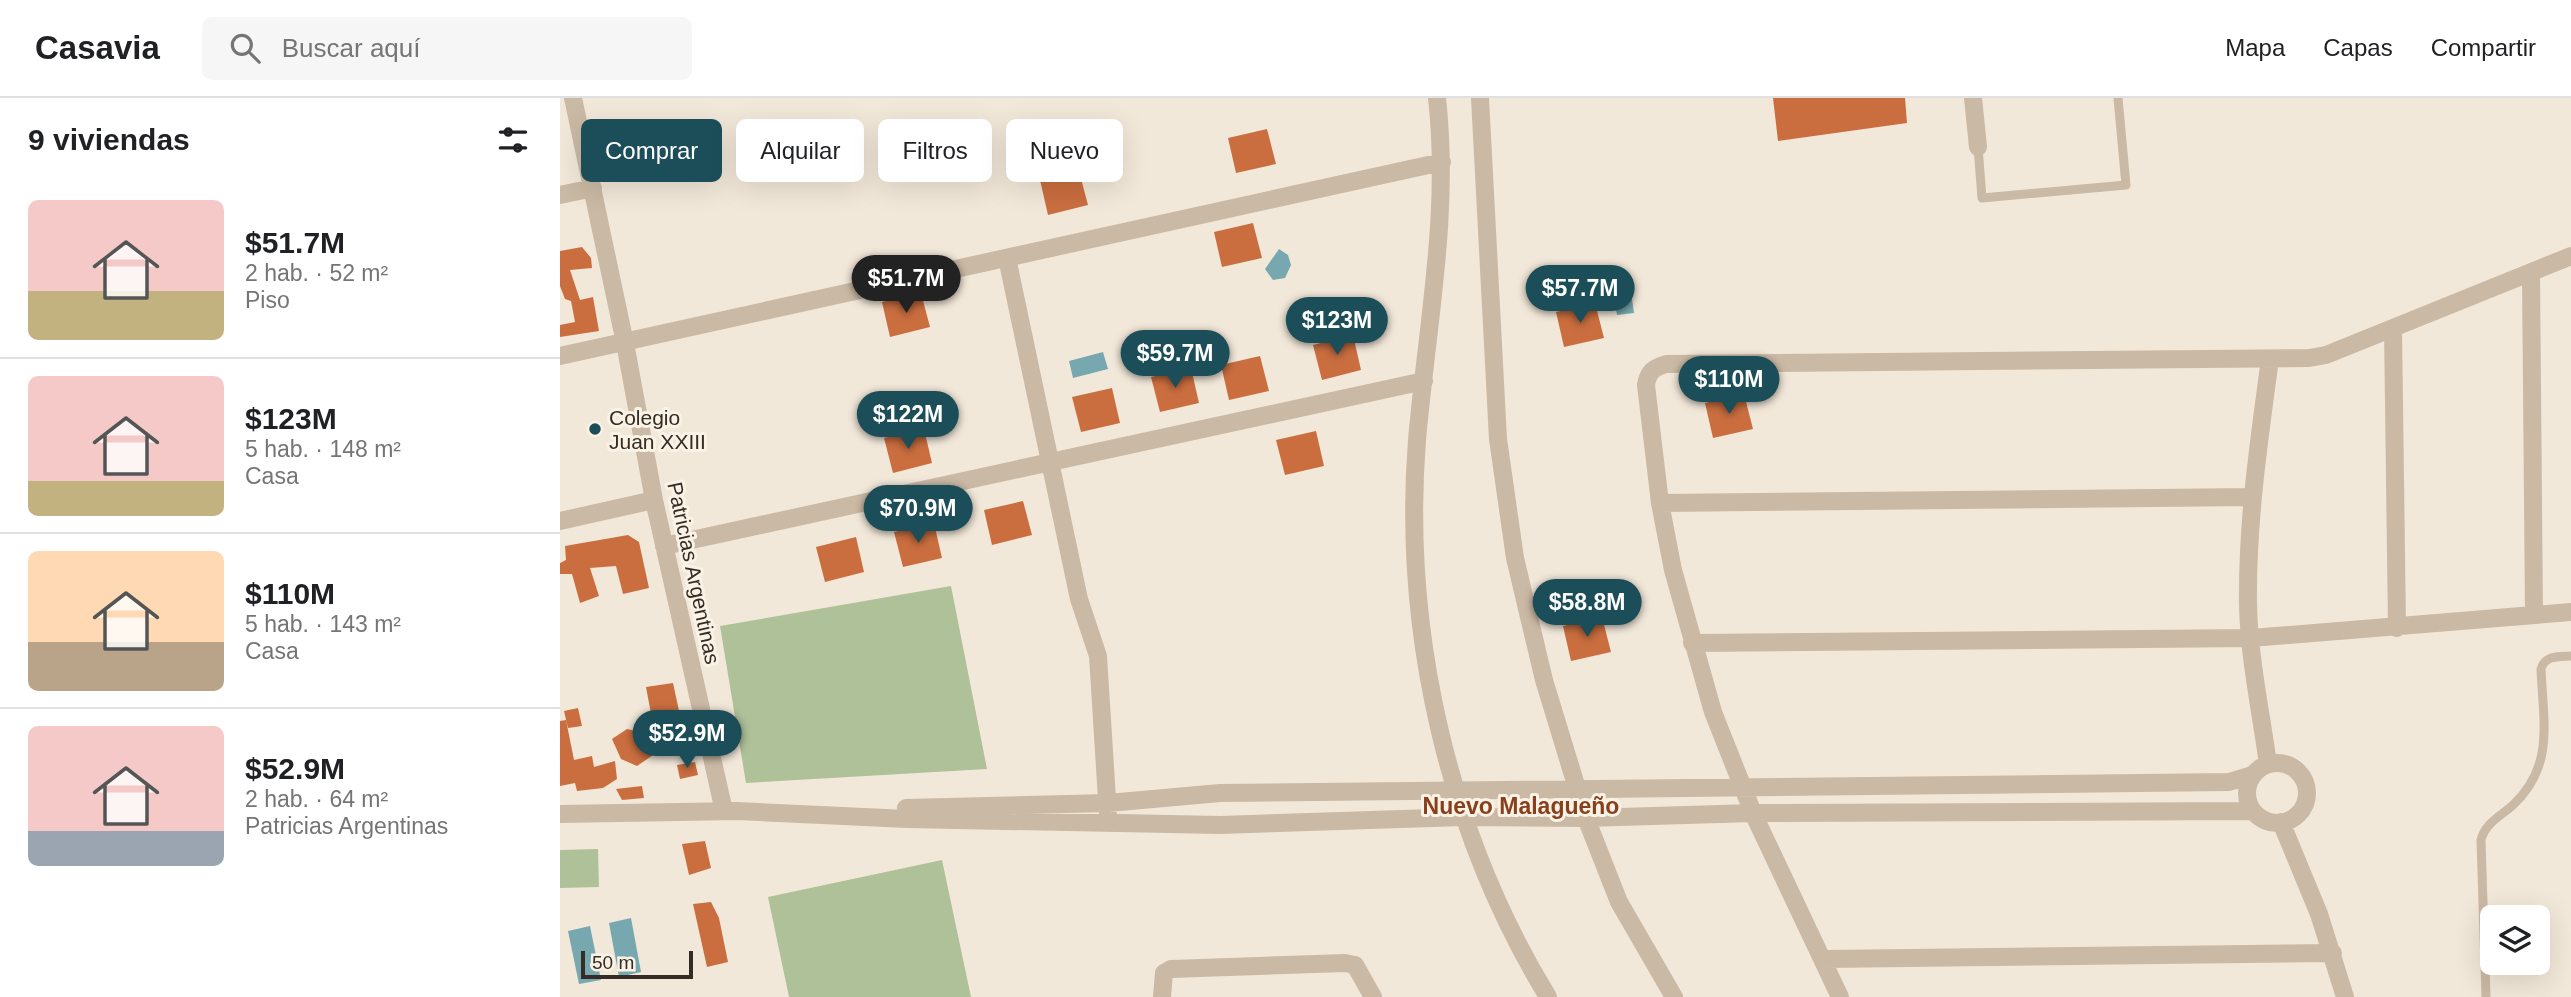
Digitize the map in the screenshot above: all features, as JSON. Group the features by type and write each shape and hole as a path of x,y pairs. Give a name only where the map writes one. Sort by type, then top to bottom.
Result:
{"street":[{"name":"Patricias Argentinas","path":"573,98 625,343 654,500 724,811"},
{"path":"1437,98 1442,162 1438,260 1414,485 1418,592 1426,655 1455,792 1463,817 1508,926 1548,997"},
{"path":"1480,98 1495,396 1503,492 1529,622 1586,818 1619,902 1674,997"},
{"path":"1973,98 1978,147"},
{"path":"560,356 1442,162"},
{"path":"560,195 593,188"},
{"path":"1840,997 1825,959 1753,813 1692,643 1660,503 1646,385 1648,374 1655,367 1666,364 2270,359 2326,355 2571,256"},
{"path":"1007,258 1079,599 1094,642 1100,673 1108,822"},
{"path":"2531,273 2534,615"},
{"path":"2393,328 2397,628"},
{"path":"2268,764 2251,638 2248,556 2251,497 2270,359"},
{"path":"664,546 1050,460 1424,381"},
{"path":"1660,503 2251,497"},
{"path":"560,521 654,500"},
{"path":"1692,643 2251,638 2571,612"},
{"path":"560,814 816,812 963,805 1108,803 1220,793 2229,782 2252,775 2268,764 2287,764 2295,769 2306,785 2304,804 2299,813 2281,822 2261,818 2253,811 2247,793 2252,775"},
{"path":"816,812 907,819 1233,825 1463,817 1586,818 1753,813 2253,811"},
{"path":"2281,822 2333,953 2345,997"},
{"path":"1825,959 2333,953"},
{"path":"1162,997 1164,973 1171,969 1345,963 1354,965 1373,997"}],"lane":[{"path":"1978,147 1982,198 2126,185 2118,98"},
{"path":"2486,997 2480,840 2486,827 2513,804 2538,775 2543,758 2540,669 2545,660 2552,657 2571,656"}],"green space":[{"path":"951,586 987,769 746,783 720,626"},
{"path":"598,849 599,887 560,888 560,850"},
{"path":"942,860 971,997 789,997 768,897"}],"water":[{"path":"1279,249 1288,255 1291,265 1285,278 1273,280 1265,269"},
{"path":"1629,278 1634,313 1617,315 1611,281"},
{"path":"1103,352 1108,369 1073,378 1069,361"},
{"path":"631,918 641,972 619,977 609,923"},
{"path":"590,926 601,980 579,984 568,931"}],"building":[{"path":"1773,98 1905,98 1907,123 1778,141"},
{"path":"1267,129 1276,164 1236,173 1228,138"},
{"path":"1040,182 1082,182 1088,205 1048,215"},
{"path":"1253,223 1262,258 1222,267 1214,232"},
{"path":"582,247 591,258 592,268 570,270 580,300 593,297 599,331 560,337 560,325 575,322 571,301 565,299 560,286 560,251"},
{"path":"921,293 930,327 890,337 882,302"},
{"path":"1595,303 1604,338 1564,347 1556,312"},
{"path":"1353,335 1361,370 1322,380 1313,345"},
{"path":"1260,356 1269,391 1229,400 1221,365"},
{"path":"1191,368 1199,403 1160,412 1151,377"},
{"path":"1112,388 1120,423 1081,432 1072,397"},
{"path":"1744,394 1753,429 1713,438 1705,403"},
{"path":"924,429 932,463 893,473 884,438"},
{"path":"1316,431 1324,466 1285,475 1276,440"},
{"path":"1023,501 1032,535 992,545 984,510"},
{"path":"934,523 942,558 903,567 894,532"},
{"path":"628,535 639,542 649,588 623,594 616,566 590,568 599,596 580,603 572,574 560,574 560,563 566,560 565,546"},
{"path":"856,537 864,572 825,582 816,547"},
{"path":"1602,617 1611,652 1571,661 1563,626"},
{"path":"673,683 684,734 637,766 621,759 612,739 627,729 655,735 646,687"},
{"path":"578,708 582,726 568,728 564,711"},
{"path":"566,720 574,760 592,756 594,767 615,761 617,779 603,788 577,791 575,783 560,786 560,721"},
{"path":"695,762 698,775 680,779 677,765"},
{"path":"642,786 644,798 622,800 616,789"},
{"path":"705,841 711,868 689,875 682,844"},
{"path":"711,902 719,918 728,962 707,967 693,904"}],"place":[{"name":"Colegio Juan XXIII","path":"595,429"}],"district":[{"name":"Nuevo Malagueño","path":"1521,806"}]}
